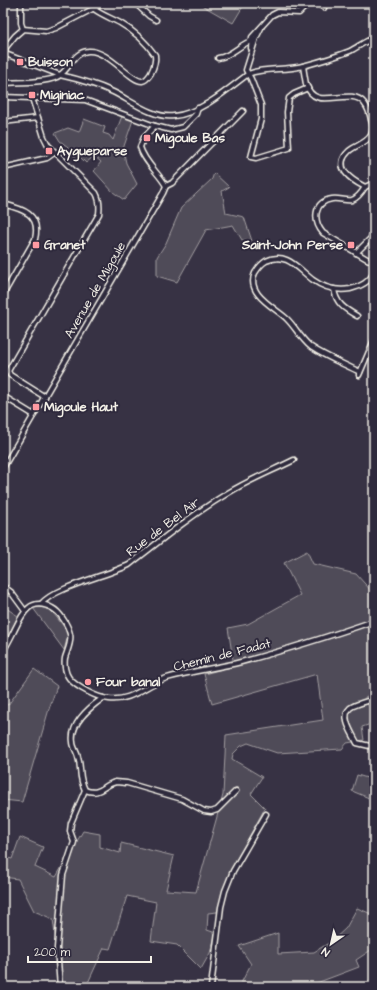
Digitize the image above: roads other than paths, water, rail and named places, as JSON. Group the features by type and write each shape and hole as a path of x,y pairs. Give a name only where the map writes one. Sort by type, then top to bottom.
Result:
{"street":[{"path":"21,3 21,23 23,29"},
{"path":"104,3 51,30 23,29 15,36 3,52 107,90 132,103 160,114 174,116 198,108 214,100 248,74 266,69 303,66 349,51 367,40 374,38"},
{"path":"135,3 149,16 156,20"},
{"path":"308,88 288,98 286,112 289,148 253,158 251,153 257,139 261,119 261,105 246,70 254,34 274,13 299,13 309,3"},
{"path":"318,3 324,8"},
{"path":"3,82 25,82 58,77 80,54 91,51 106,56 139,80 146,80 156,58 152,50 135,33 118,22 100,14 94,9"},
{"path":"218,58 225,57 246,42 253,40"},
{"path":"303,66 308,88 316,97 322,99 355,96 364,102 373,124 372,134 366,141 349,151 344,158 342,165 346,175 354,182 365,187"},
{"path":"3,96 85,100 155,126 171,130 181,128 196,114 198,108"},
{"path":"32,98 44,137 48,145 54,153 96,193 100,207 99,214 8,371 10,375 45,397"},
{"path":"155,126 144,137 140,147 143,154 162,178 166,186 172,183 243,111"},
{"path":"3,122 38,118"},
{"path":"3,168 47,158 54,153"},
{"path":"374,183 365,187 360,195 353,200 333,199 325,201 319,206 316,214 318,227 323,233 374,262"},
{"name":"Avenue de Migoule","path":"3,468 166,186"},
{"path":"3,204 22,209 30,214 35,222 37,231 35,239 3,295"},
{"path":"356,253 374,235"},
{"path":"374,272 364,284 356,288 334,289 322,286 312,280 295,264 283,259 272,259 264,262 255,274 254,283 256,290 263,300 287,319 296,331 311,346 360,373 374,340"},
{"path":"334,289 337,301 342,307 357,316"},
{"path":"3,396 34,415"},
{"name":"Rue de Bel Air","path":"41,604 45,599 56,592 115,572 128,565 202,510 228,493 253,478 294,460"},
{"path":"3,586 11,592 25,611"},
{"path":"3,651 25,611 32,606 41,604"},
{"name":"Chemin de Fadat","path":"41,604 55,610 62,618 71,635 64,666 68,677 84,690 103,698 118,700 129,698 166,678 240,662 327,637 374,621"},
{"path":"103,698 84,714 73,734 73,743 79,757 80,781 85,790 98,792 117,782 127,783 182,799 204,811 211,812 217,810 236,791"},
{"path":"374,699 350,708 347,714 347,720 357,743 374,747"},
{"path":"60,987 57,948 63,876 74,842 70,831 71,823 85,790"},
{"path":"211,987 225,891 233,871 266,814"}],"place":[{"name":"Buisson","path":"20,62"},
{"name":"Miginiac","path":"32,95"},
{"name":"Migoule Bas","path":"147,138"},
{"name":"Aygueparse","path":"49,151"},
{"name":"Granet","path":"36,245"},
{"name":"Saint-John Perse","path":"351,245"},
{"name":"Migoule Haut","path":"36,407"},
{"name":"Four banal","path":"88,682"}]}
